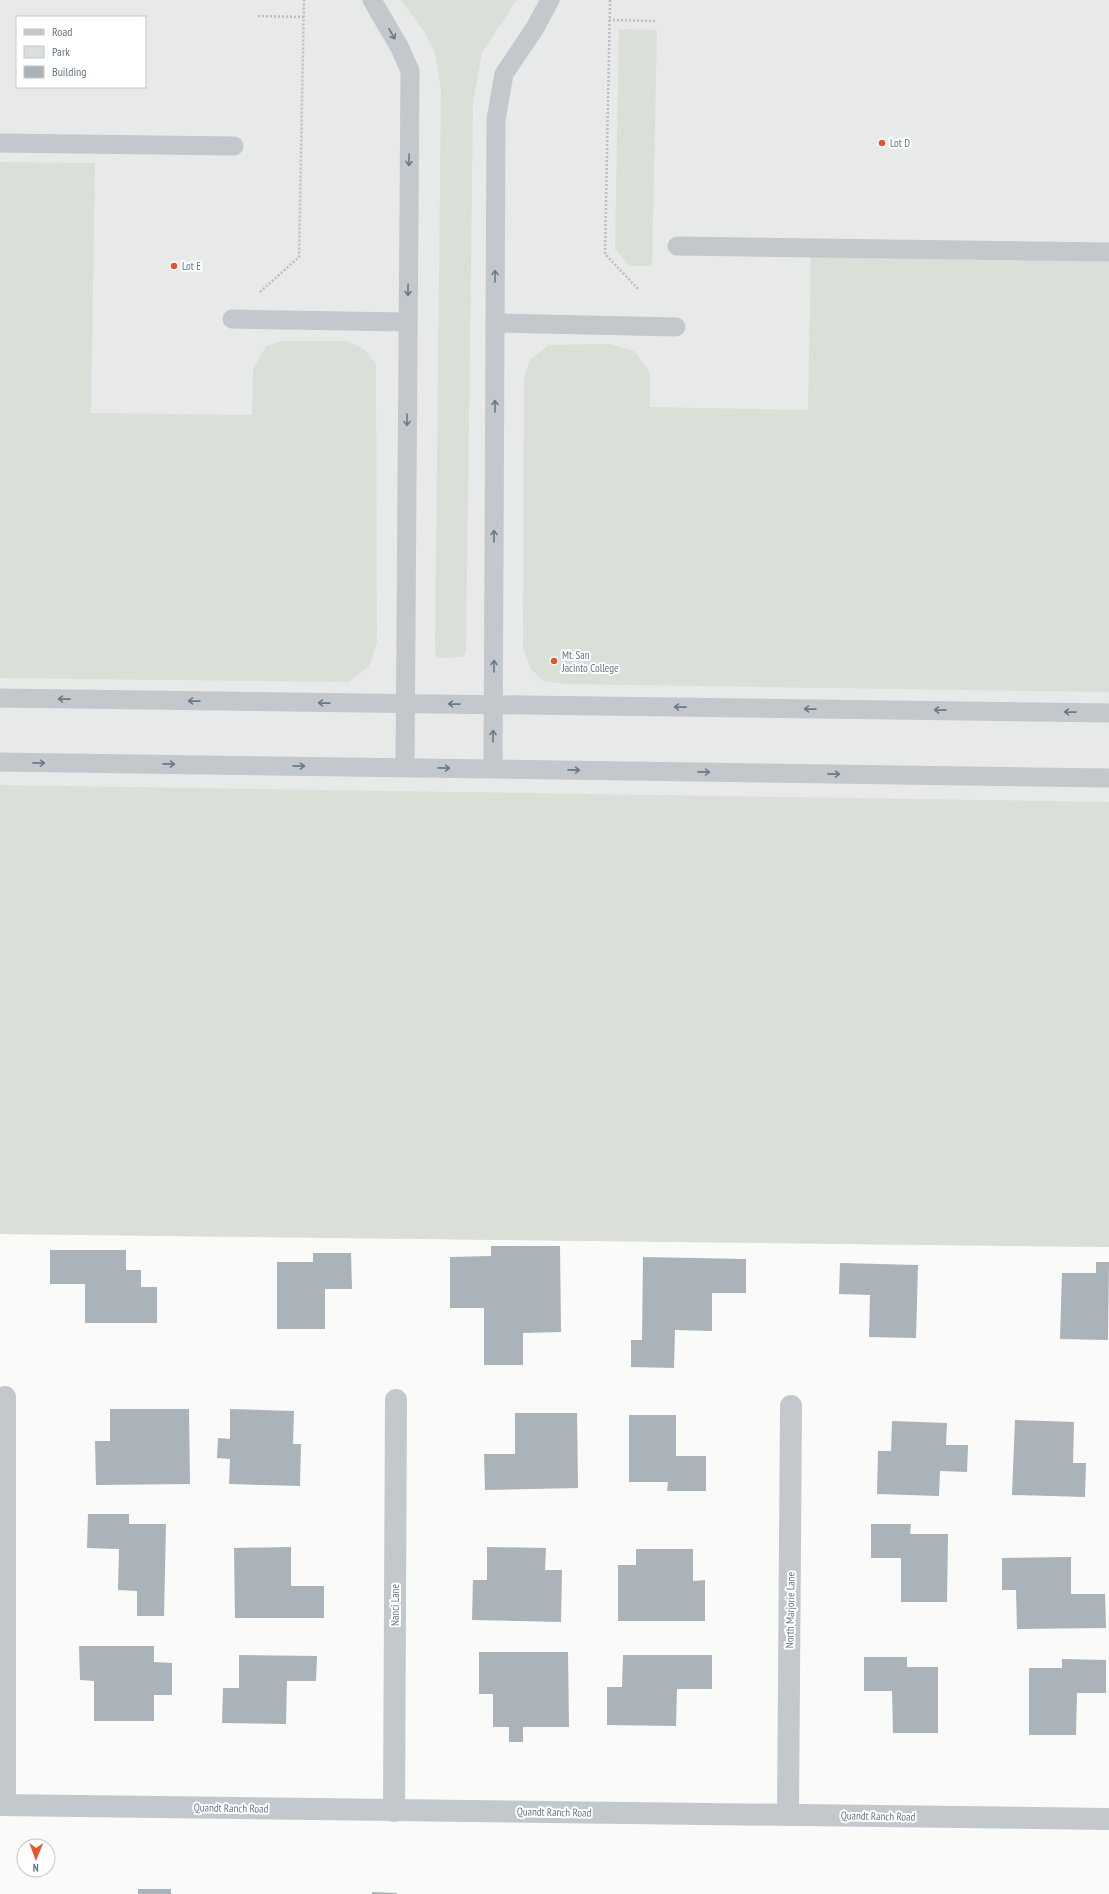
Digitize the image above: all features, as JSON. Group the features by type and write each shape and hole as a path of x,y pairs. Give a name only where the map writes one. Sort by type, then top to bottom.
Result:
{"street":[{"path":"2,1805 5,1397"},
{"name":"Nanci Lane","path":"394,1811 396,1400"},
{"name":"North Marjorie Lane","path":"788,1815 792,1406"},
{"name":"Quandt Ranch Road","path":"2,1805 1109,1819"}],"lane":[{"path":"372,0 400,48 410,71 405,767"},
{"path":"493,768 496,120 504,74 535,28 550,0"},
{"path":"0,143 234,146"},
{"path":"677,246 1109,252"},
{"path":"232,319 408,322"},
{"path":"495,323 676,327"},
{"path":"0,698 1109,713"},
{"path":"0,762 1109,778"}],"path":[{"path":"232,319 299,256 304,0"},
{"path":"610,0 605,254 638,289"},
{"path":"258,16 304,17"},
{"path":"610,20 657,21"}],"shaded area":[{"name":"Mt. San Jacinto College","path":"0,0 1109,0 1109,1247 0,1234"}],"green space":[{"path":"401,0 517,0 482,52 473,103 466,653 463,657 440,658 436,656 435,652 441,90 435,53 425,33"},
{"path":"619,29 657,30 652,266 630,266 615,249"},
{"path":"0,162 95,163 91,413 252,415 253,369 266,346 282,341 348,341 365,350 376,365 377,642 369,666 349,682 0,678"},
{"path":"811,256 1109,261 1109,692 567,684 543,681 530,668 523,646 524,378 530,360 549,345 609,344 634,351 650,373 650,407 808,410"},
{"path":"0,785 1109,802 1109,1247 0,1234"}],"building":[{"path":"491,1246 560,1246 561,1332 523,1333 523,1365 484,1365 484,1308 450,1308 450,1257 491,1256"},
{"path":"50,1250 126,1250 126,1270 141,1270 141,1287 157,1287 157,1323 85,1323 85,1284 50,1284"},
{"path":"313,1253 351,1253 352,1289 325,1289 325,1329 277,1329 277,1262 313,1262"},
{"path":"643,1257 746,1259 746,1293 712,1293 712,1331 675,1330 674,1368 631,1367 631,1340 642,1340"},
{"path":"1096,1262 1109,1262 1108,1340 1060,1339 1062,1273 1096,1273"},
{"path":"840,1263 918,1265 916,1338 869,1337 870,1295 839,1294"},
{"path":"110,1409 189,1409 190,1484 96,1485 95,1441 110,1441"},
{"path":"230,1409 294,1411 293,1444 301,1444 300,1486 229,1484 230,1459 217,1458 218,1438 230,1439"},
{"path":"515,1413 577,1413 578,1488 485,1490 484,1454 515,1454"},
{"path":"629,1415 676,1415 676,1456 706,1456 706,1491 667,1491 668,1482 629,1482"},
{"path":"1015,1420 1074,1422 1073,1463 1086,1463 1085,1497 1012,1495"},
{"path":"892,1421 947,1423 946,1445 968,1445 967,1472 940,1471 939,1496 877,1494 878,1451 891,1451"},
{"path":"88,1514 129,1514 129,1524 166,1524 164,1616 137,1616 137,1591 118,1590 119,1549 87,1548"},
{"path":"871,1524 911,1524 910,1534 948,1534 947,1602 901,1602 901,1558 871,1558"},
{"path":"291,1547 291,1586 324,1586 324,1618 235,1618 234,1548"},
{"path":"487,1547 546,1548 545,1570 562,1570 561,1622 472,1620 473,1580 487,1580"},
{"path":"636,1549 693,1549 693,1581 705,1580 705,1621 618,1621 618,1565 636,1565"},
{"path":"1071,1557 1071,1594 1105,1594 1106,1628 1017,1629 1016,1590 1002,1590 1002,1558"},
{"path":"79,1646 154,1646 154,1662 172,1663 172,1695 154,1695 154,1721 94,1721 94,1681 80,1680"},
{"path":"479,1652 568,1652 569,1727 523,1727 523,1742 509,1742 509,1727 493,1727 493,1694 479,1694"},
{"path":"239,1655 317,1656 316,1681 287,1681 286,1724 222,1723 223,1688 239,1688"},
{"path":"623,1655 712,1655 712,1689 677,1689 676,1726 607,1725 607,1687 622,1687"},
{"path":"864,1657 907,1657 907,1667 938,1667 938,1733 893,1733 892,1691 864,1691"},
{"path":"1062,1659 1106,1660 1106,1693 1077,1693 1076,1735 1029,1735 1029,1668 1062,1668"},
{"path":"138,1889 171,1889 171,1894 138,1894"},
{"path":"372,1892 397,1893 397,1894 372,1894"}],"place":[{"name":"Lot D","path":"882,143"},
{"name":"Lot E","path":"174,266"},
{"name":"Mt. San Jacinto College","path":"554,661"}]}
